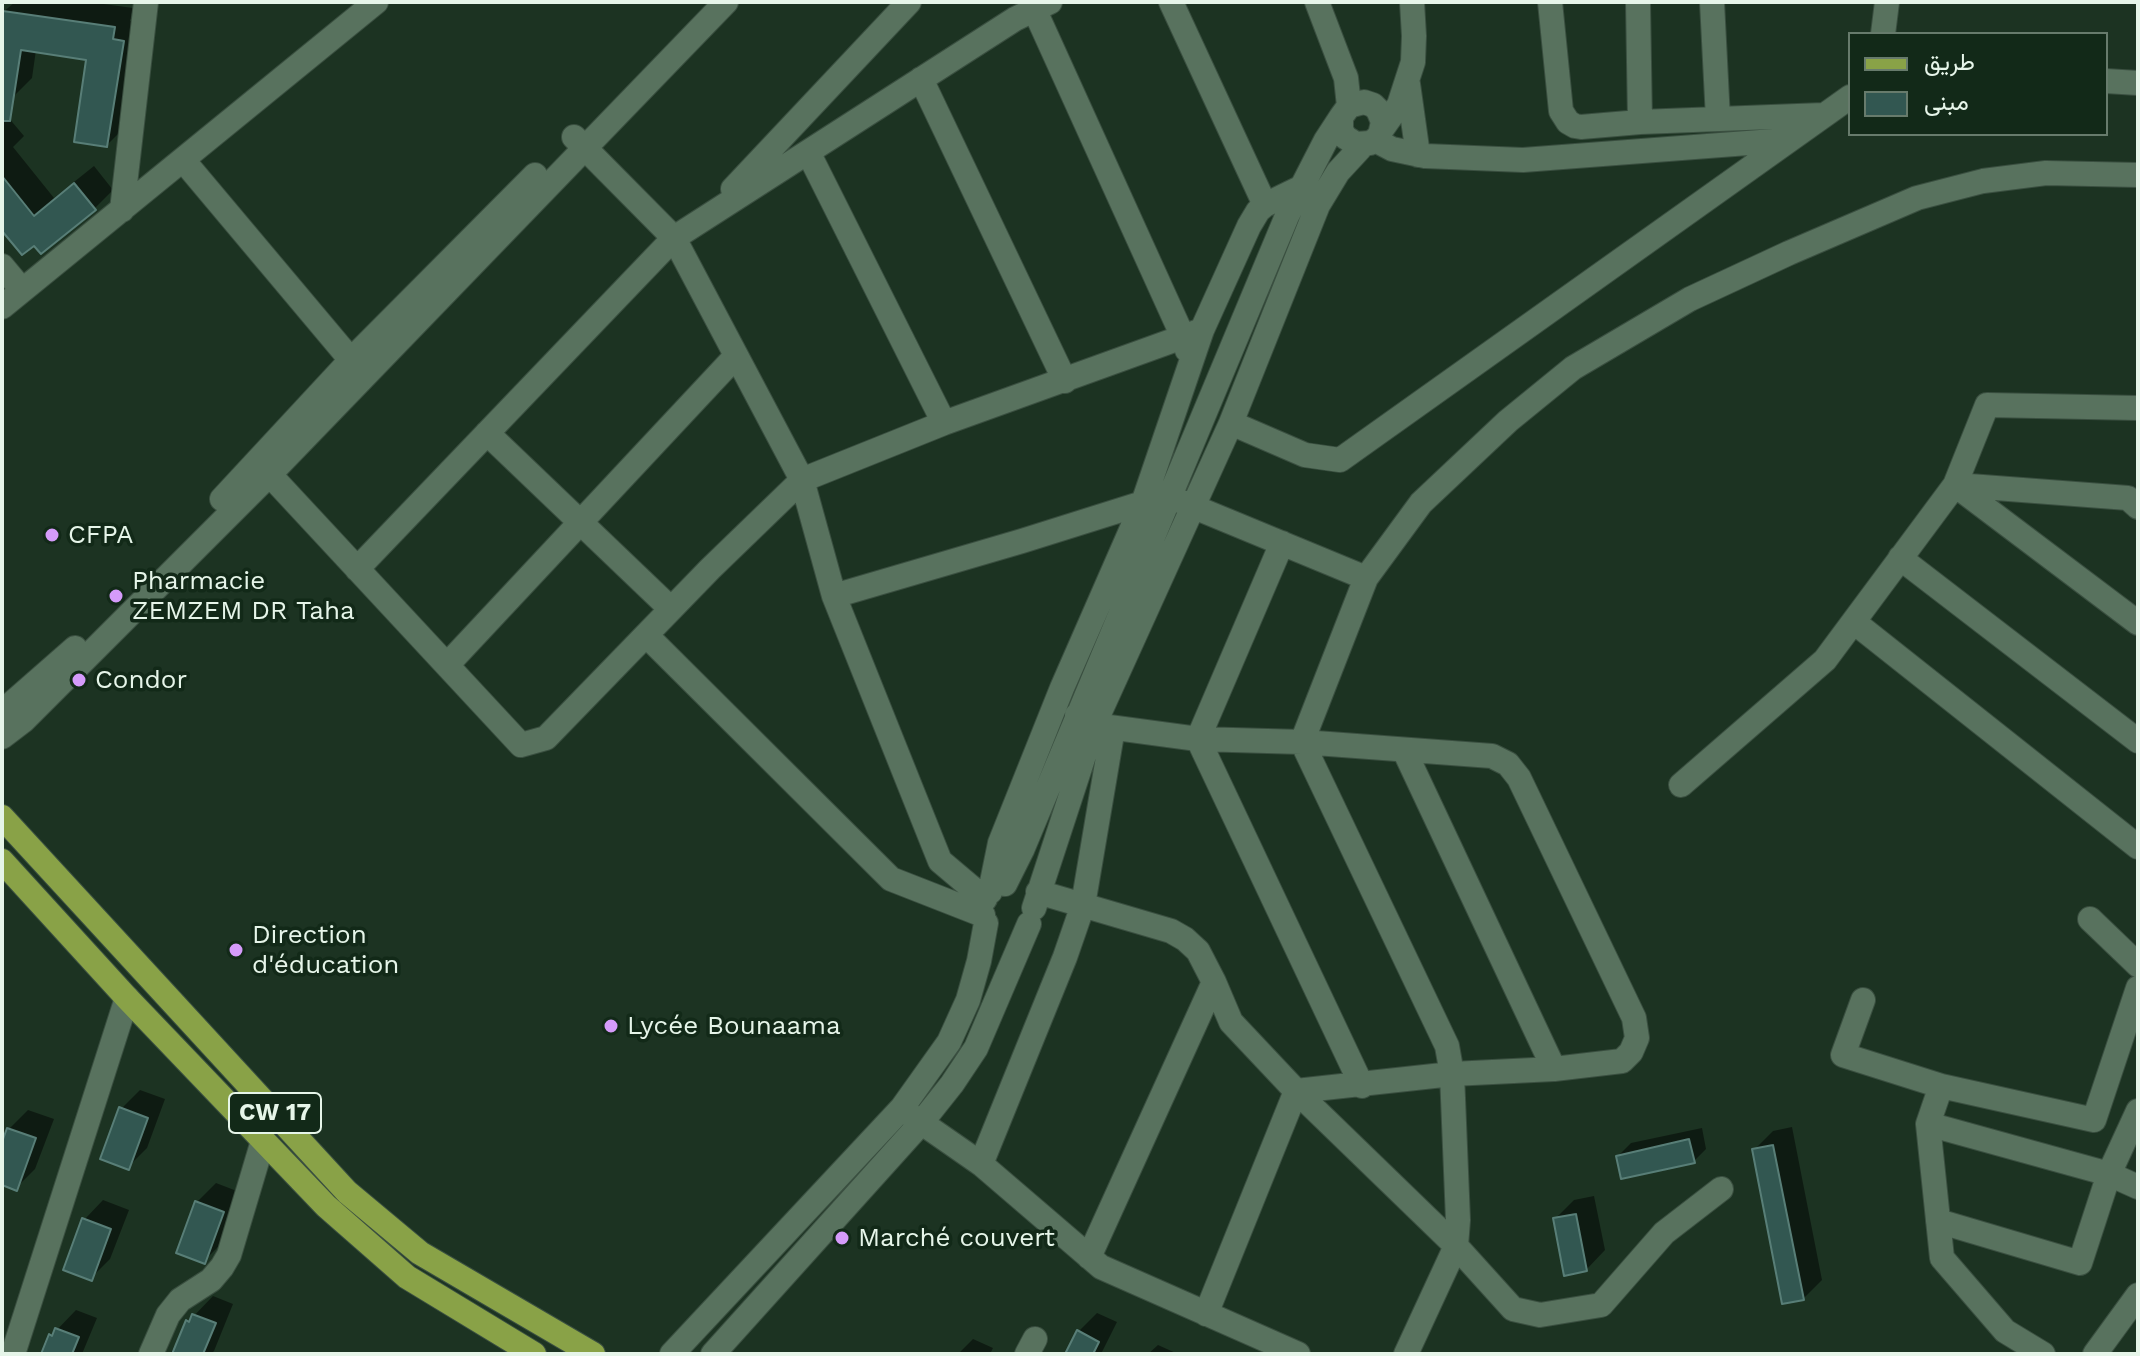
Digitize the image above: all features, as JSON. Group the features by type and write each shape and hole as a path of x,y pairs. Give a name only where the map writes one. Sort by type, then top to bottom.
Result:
{"main road":[{"name":"CW 17","path":"2,817 347,1192 420,1253 593,1354"},
{"name":"CW 17","path":"2,861 127,998 326,1206 407,1277 534,1354"}],"street":[{"path":"122,210 146,2"},
{"path":"2,307 376,2"},
{"path":"2,737 23,721 579,142 705,2"},
{"path":"2,712 94,632 264,468 351,360 726,2"},
{"path":"707,217 909,2"},
{"path":"1171,2 1265,205"},
{"path":"1317,2 1355,107"},
{"path":"1034,908 1016,934 1007,935 992,929 990,903 1095,723 1231,423 1318,205 1338,172 1374,138 1399,105 1414,50 1412,2"},
{"path":"1550,2 1560,104 1568,122 1581,127 1824,115"},
{"path":"1638,2 1640,122"},
{"path":"1712,2 1718,119"},
{"path":"1883,32 1887,2"},
{"path":"357,569 674,238 1038,5 1193,334"},
{"path":"1408,77 1355,107 1340,124 1345,137 1356,144 1374,138 1392,149 1418,155 1484,159 1553,158 1787,140"},
{"path":"1408,77 1418,155"},
{"path":"921,79 1065,381"},
{"path":"2108,81 2138,83"},
{"path":"1231,423 1305,455 1340,460 1848,98"},
{"path":"713,1354 921,1123 976,1048 1034,908 1168,497 1287,216 1326,140 1355,107 1373,105 1382,115 1374,138"},
{"path":"579,142 674,238 802,480 834,596 940,861 990,903"},
{"path":"808,152 944,423"},
{"path":"183,160 351,360"},
{"path":"1406,1354 1456,1246 1458,1220 1452,1074 1447,1046 1302,742 1366,578 1421,503 1508,421 1573,368 1690,299 1917,198 1983,181 2046,173 2138,175"},
{"path":"672,1354 902,1108 949,1042 968,1000 979,961 1000,843 1062,688 1143,503 1191,364 1193,334 1258,211 1302,187"},
{"path":"2,266 22,290"},
{"path":"264,468 521,745 546,738 802,480 944,423 1193,334"},
{"path":"447,665 736,356"},
{"path":"1681,785 1825,660 1955,485 1987,405 2138,408"},
{"path":"487,433 671,609"},
{"path":"1955,485 2135,498"},
{"path":"1955,485 2138,623"},
{"path":"1168,497 1366,578"},
{"path":"834,596 1143,503"},
{"path":"1282,543 1198,739 1362,1086"},
{"path":"1900,558 2138,741"},
{"path":"1854,622 2138,847"},
{"path":"646,635 891,879 990,903"},
{"path":"1095,723 1198,739 1302,742 1492,756 1508,764 1519,778 1634,1018 1637,1038 1631,1052 1622,1061 1554,1069 1452,1074 1296,1091"},
{"path":"981,1164 1083,905 1095,723"},
{"path":"1404,750 1554,1069"},
{"path":"990,903 1013,884 1028,892 1034,908"},
{"path":"1034,908 1083,905 1171,931 1185,939 1198,951 1231,1022 1296,1091 1456,1246 1513,1309 1540,1315 1601,1305 1664,1233 1721,1189"},
{"path":"2090,919 2138,965"},
{"path":"1089,1257 1214,982"},
{"path":"1863,1000 1843,1055 1941,1086 2094,1120 2133,1019 2138,988"},
{"path":"13,1354 127,998"},
{"path":"1941,1086 1928,1124 1942,1258 2005,1331 2043,1354"},
{"path":"1206,1314 1296,1091"},
{"path":"902,1108 981,1164 1101,1267 1298,1354"},
{"path":"1938,1221 2080,1263 2109,1174 2138,1111"},
{"path":"1928,1124 2109,1174 2138,1187"},
{"path":"151,1354 168,1315 180,1300 211,1280 229,1255 263,1141"},
{"path":"2095,1354 2138,1295"}],"building":[{"path":"3,11 115,27 113,39 124,41 107,147 74,142 86,60 21,50 10,121 2,121"},
{"path":"2,176 34,216 74,183 96,210 41,254 34,246 22,255 2,231"},
{"path":"119,1107 148,1118 129,1170 100,1159"},
{"path":"7,1128 36,1138 17,1191 2,1185 2,1142"},
{"path":"1689,1139 1695,1163 1621,1179 1616,1156"},
{"path":"1773,1145 1804,1300 1782,1304 1752,1149"},
{"path":"195,1201 224,1212 205,1264 176,1253"},
{"path":"1576,1214 1587,1271 1564,1276 1553,1218"},
{"path":"82,1218 111,1229 92,1281 63,1270"},
{"path":"192,1314 216,1323 203,1354 172,1354 186,1320 189,1322"},
{"path":"55,1328 79,1337 72,1354 41,1354 49,1334 52,1336"},
{"path":"1077,1330 1099,1342 1093,1354 1065,1354"}],"place":[{"name":"CFPA","path":"52,535"},
{"name":"Pharmacie ZEMZEM DR Taha","path":"116,596"},
{"name":"Condor","path":"79,680"},
{"name":"Direction d'éducation","path":"236,950"},
{"name":"Lycée Bounaama","path":"611,1026"},
{"name":"Marché couvert","path":"842,1238"}]}
